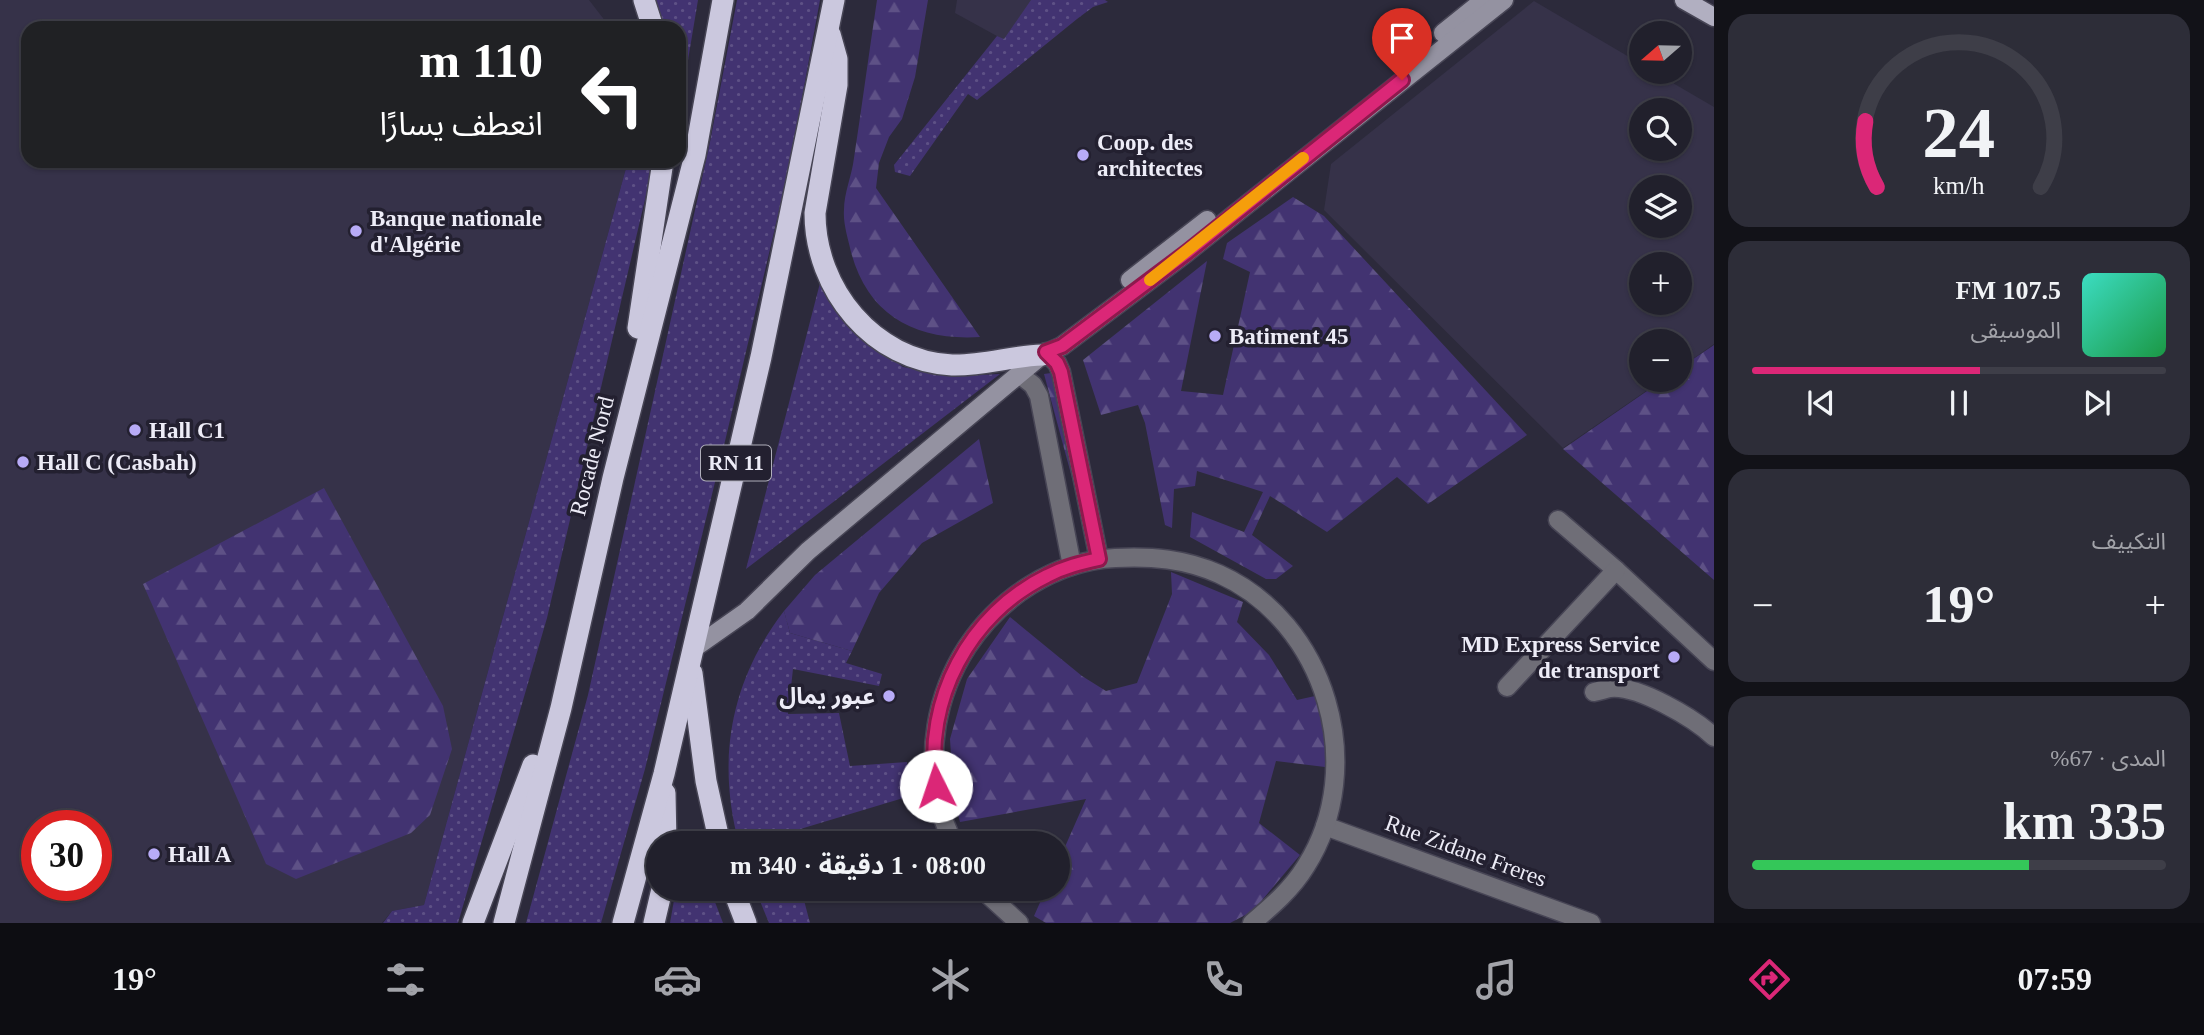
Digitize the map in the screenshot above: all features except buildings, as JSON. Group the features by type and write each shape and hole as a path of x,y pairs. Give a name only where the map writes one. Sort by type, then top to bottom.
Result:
{"highway":[{"path":"644,0 651,21"},
{"name":"Rocade Nord","path":"504,923 544,775 612,478 695,155 723,0"},
{"name":"RN 11","path":"623,923 664,774 761,357 834,0"},
{"path":"829,31 837,59 838,85 815,213 815,230 822,265 840,298 864,327 913,356 930,362 964,365 1044,353"},
{"path":"612,478 662,168"},
{"path":"473,923 523,797 578,631"},
{"path":"692,653 706,781 717,831"},
{"path":"664,774 666,831"},
{"path":"654,923 659,901"},
{"path":"738,901 746,923"}],"main road":[{"path":"1684,0 1714,18"}],"street":[{"path":"1255,190 1484,0"},
{"path":"692,653 747,611 808,551 1044,353 1055,337 1255,190 1504,0"},
{"path":"1044,353 1057,363 1061,372 1099,559"},
{"path":"1019,374 1033,384 1039,396 1072,566"},
{"path":"1558,520 1714,661"},
{"path":"948,831 940,809 933,762 938,714 954,668 980,628 1010,598 1047,576 1072,566 1099,559 1159,557 1195,565 1220,574 1243,587 1265,603 1298,639 1322,682 1335,730 1336,779 1325,827 1306,865 1280,899 1252,923"},
{"path":"1507,687 1616,570"},
{"path":"1594,692 1612,688 1635,692 1674,708 1714,737"},
{"name":"Rue Zidane Freres","path":"1325,827 1591,923"},
{"path":"995,901 1019,923"}],"shaded area":[{"path":"0,0 589,0 605,21 21,21 21,168 626,168 424,905 392,911 382,923 0,923"},
{"path":"957,0 1032,0 1006,41 955,13"},
{"path":"1534,1 1629,57 1629,84 1675,84 1714,107 1714,344 1692,360 1692,329 1629,329 1629,392 1645,392 1563,448 1324,210 1331,164"}],"green space":[{"path":"655,0 698,0 686,68 686,21 662,21"},
{"path":"737,0 820,0 789,168 645,769 601,923 526,923 588,695 710,142"},
{"path":"877,0 928,0 915,77 902,119 889,137 879,163 876,188 980,337 935,334 898,320 882,308 869,293 851,252 844,220 844,204 853,164"},
{"path":"1031,0 1108,2 1093,7 977,100 968,94 910,176 895,172 894,165 997,36 1004,39"},
{"path":"626,168 652,168 547,618 458,923 383,923 392,911 424,905"},
{"path":"1293,197 1324,216 1527,435 1428,504 1397,477 1327,532 1270,496 1252,535 1293,566 1276,579 1266,579 1190,537 1192,512 1244,532 1263,492 1197,471 1195,486 1174,489 1172,528 1165,525 1145,423 1138,405 1101,415 1083,360 1207,261 1181,391 1223,395 1250,272 1223,259 1227,243"},
{"path":"820,283 860,334 903,367 958,376 1000,374 746,569"},
{"path":"1714,345 1714,580 1563,449 1646,392 1692,392 1692,360"},
{"path":"1051,373 1099,551 1092,552 1044,374"},
{"path":"979,439 993,503 922,543 879,593 852,651 790,633 784,611 815,575"},
{"path":"324,488 443,706 452,749 430,815 411,833 296,879 266,864 143,584"},
{"path":"1171,572 1243,602 1237,622 1269,655 1297,700 1315,696 1327,744 1325,767 1276,761 1259,823 1300,855 1253,911 1230,923 1046,923 1034,916 1041,901 1070,901 1070,835 1086,799 960,822 954,801 950,739 967,679 1010,617 1082,676 1106,691 1137,683 1172,594"},
{"path":"784,611 790,633 852,651 846,663 882,674 879,686 793,669 788,714 839,713 850,766 907,762 910,796 794,831 736,831 729,781 733,722 740,693 766,637"},
{"path":"674,901 715,901 723,923 670,923"},
{"path":"760,901 804,901 810,923 769,923"}],"slow traffic":[{"path":"1150,280 1303,158"}],"place":[{"name":"Coop. des architectes","path":"1083,155"},
{"name":"Banque nationale d'Algérie","path":"356,231"},
{"name":"Batiment 45","path":"1215,336"},
{"name":"Hall C1","path":"135,430"},
{"name":"Hall C (Casbah)","path":"23,462"},
{"name":"MD Express Service de transport","path":"1674,657"},
{"name":"عبور يمال","path":"889,696"},
{"name":"Hall A","path":"154,854"}],"route":[{"path":"936,786 933,762 938,714 954,668 980,628 1010,598 1047,576 1099,559 1061,372 1057,363 1046,352 1062,346 1186,253 1402,80"}]}
